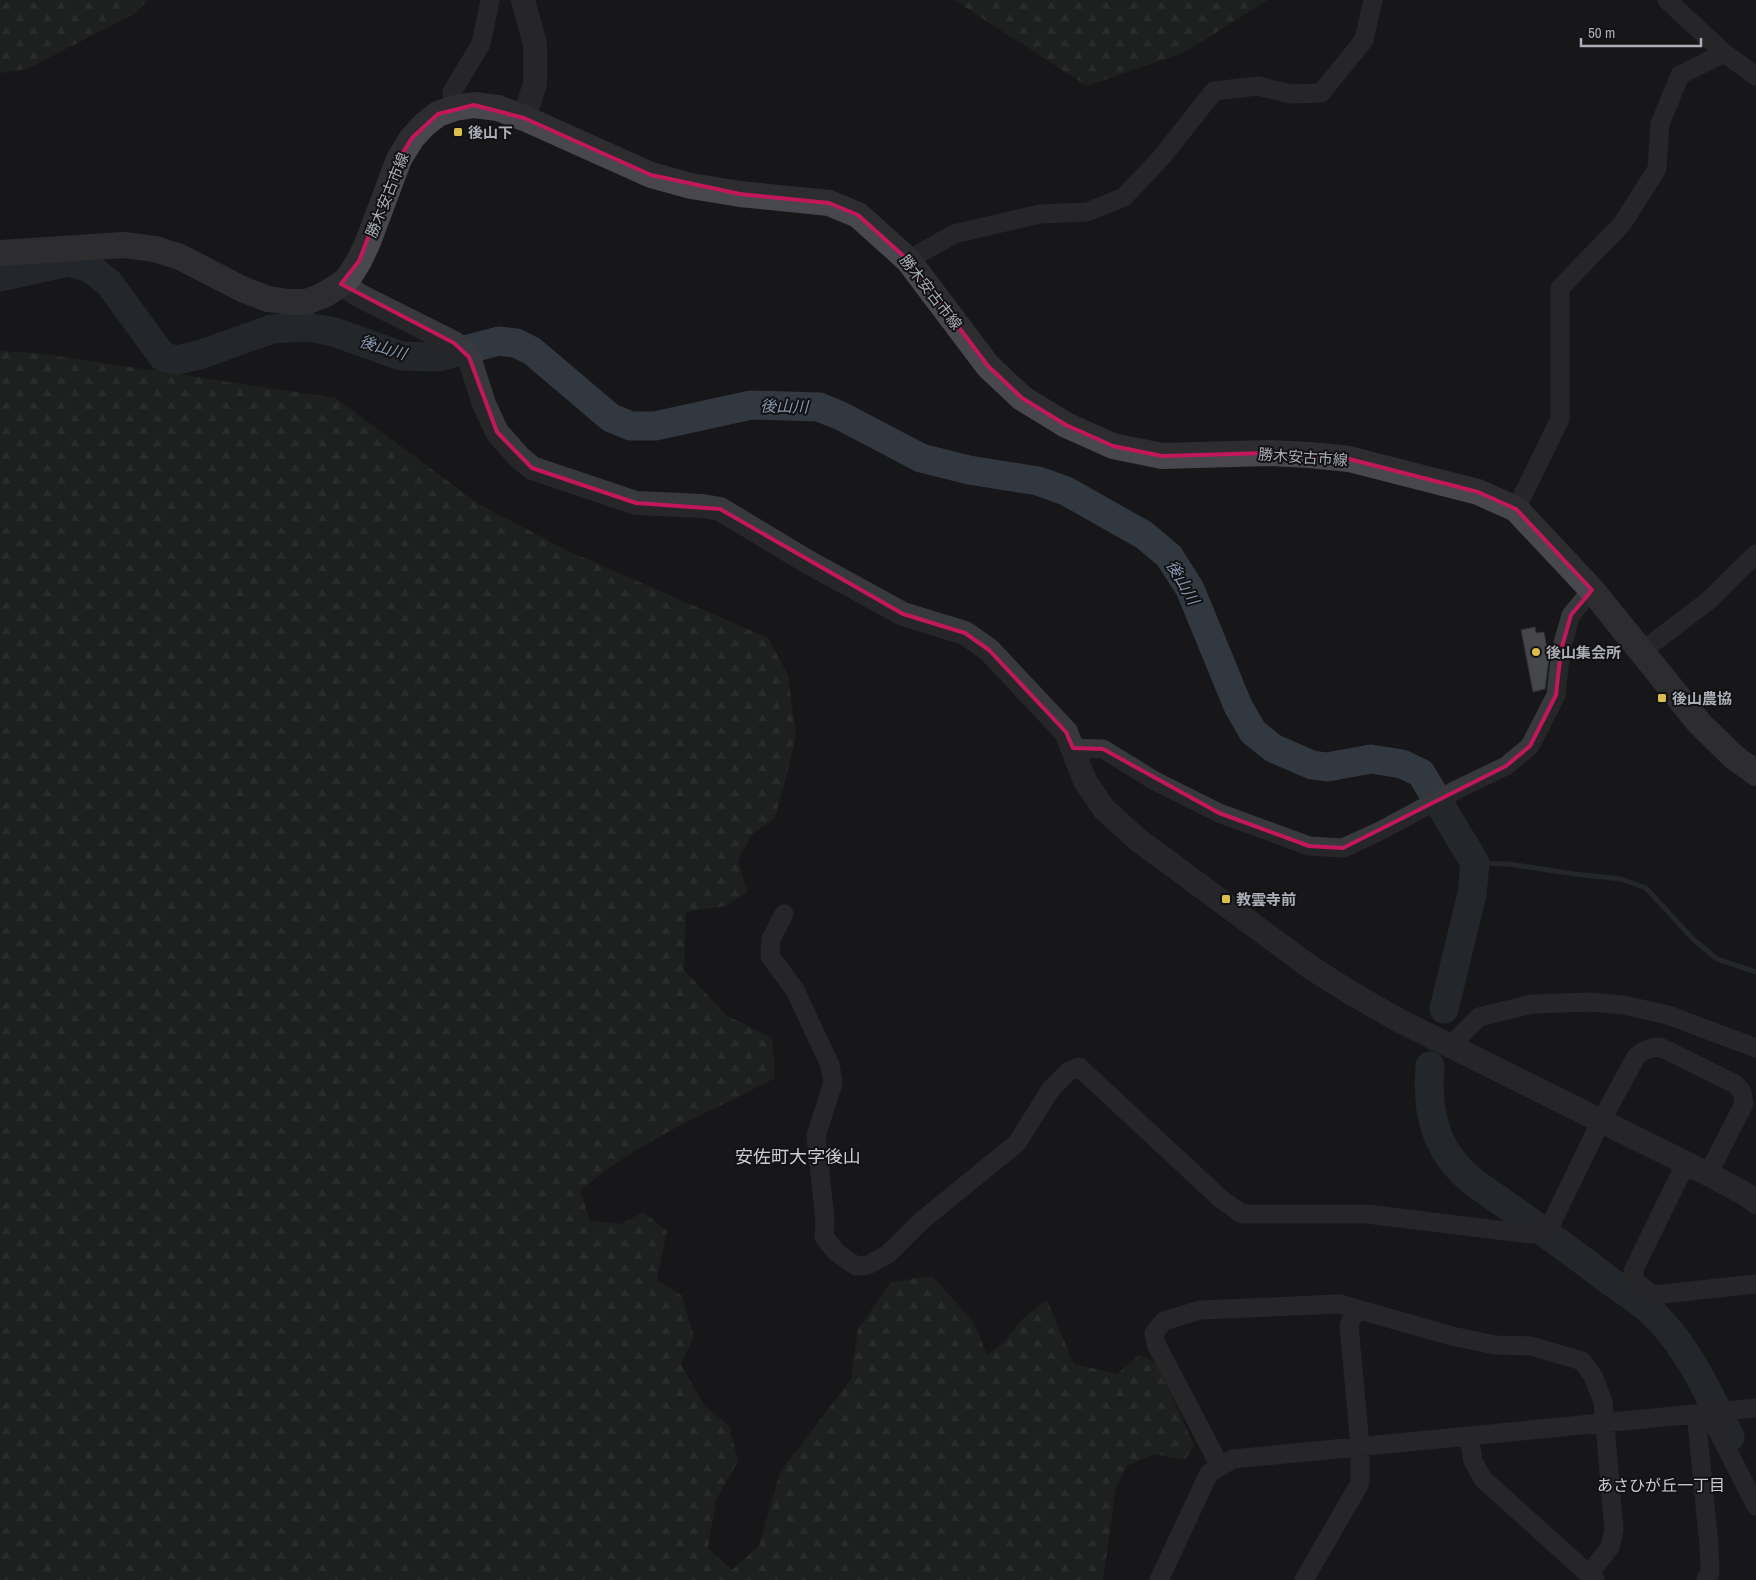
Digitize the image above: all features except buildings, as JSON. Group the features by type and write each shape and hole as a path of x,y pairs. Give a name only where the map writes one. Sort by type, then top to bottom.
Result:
{"main road":[{"name":"勝木安古市線","path":"0,253 123,245 155,249 180,257 242,289 268,299 306,302 324,295 349,277 368,242 398,160 412,138 438,114 455,108 474,105 498,108 524,118 651,175 691,186 740,194 829,203 858,215 908,260 988,366 1022,398 1066,425 1113,446 1162,456 1268,453 1349,459 1478,492 1516,508 1592,590 1700,724 1734,757 1756,773"}],"street":[{"path":"455,108 452,92 481,44 490,0"},
{"path":"523,0 535,44 535,84 524,118"},
{"path":"908,260 954,234 1040,214 1087,212 1124,197 1161,158 1214,91 1258,86 1291,94 1321,93 1364,40 1372,0"},
{"path":"1667,0 1724,53 1756,76"},
{"path":"1516,508 1560,419 1560,288 1622,224 1657,169 1660,124 1680,75 1724,53"},
{"path":"341,284 362,297 454,343 469,357 484,404 497,432 518,456 532,468 636,503 703,506 720,510 808,562 903,614 965,633 989,650 1066,732 1085,781 1104,809 1138,839 1310,967 1400,1021 1708,1174 1748,1195 1756,1202"},
{"path":"1641,652 1708,601 1756,554"},
{"path":"1073,748 1103,749 1155,781 1219,813 1309,846 1343,848 1506,766 1530,746 1556,695 1561,650 1571,615 1592,590"},
{"path":"784,914 771,939 770,956 795,990 830,1065 833,1083 816,1136 826,1220 824,1237 836,1252 856,1266 868,1265 888,1254 920,1222 1017,1143 1051,1089 1070,1071 1079,1067 1222,1199 1242,1214 1367,1214 1530,1234 1552,1222 1601,1120 1636,1057 1641,1052 1652,1047 1660,1047 1736,1084 1742,1092 1744,1104 1708,1174"},
{"path":"1450,1046 1479,1017 1532,1004 1590,1002 1623,1005 1668,1014 1756,1048"},
{"path":"1686,1163 1633,1271 1636,1282 1653,1295 1756,1284"},
{"path":"1220,1466 1156,1344 1154,1333 1164,1321 1200,1310 1339,1304 1452,1336 1495,1345 1531,1346 1582,1361 1593,1376 1603,1402 1614,1530 1610,1547 1592,1577 1483,1479 1473,1461 1469,1436"},
{"path":"1304,1580 1360,1483 1360,1446 1349,1325 1356,1310"},
{"path":"1159,1580 1209,1473 1233,1459 1756,1408"},
{"path":"1710,1412 1756,1506"},
{"path":"1706,1580 1710,1572 1708,1545 1710,1412"}],"highlighted area":[{"path":"474,105 524,118 651,175 740,194 829,203 858,215 908,260 988,366 1022,398 1066,425 1113,446 1162,456 1268,453 1349,459 1478,492 1516,509 1592,590 1571,615 1561,650 1556,695 1530,746 1506,766 1343,848 1309,846 1219,813 1103,749 1073,748 1066,732 989,650 965,633 903,614 720,509 636,503 532,468 497,432 469,357 454,343 341,284 359,261 399,159 412,138 438,114"}],"green space":[{"path":"0,0 148,0 134,14 27,69 0,73"},
{"path":"954,0 1268,0 1185,52 1087,86"},
{"path":"0,351 37,353 336,398 477,503 568,551 768,638 788,675 796,735 787,774 775,818 752,834 738,861 747,892 726,906 686,912 684,970 726,1015 772,1038 775,1078 674,1129 625,1157 602,1173 580,1191 590,1221 621,1224 643,1212 667,1231 657,1280 682,1296 694,1337 681,1364 704,1405 729,1426 738,1461 716,1500 708,1548 732,1570 759,1546 780,1472 851,1379 858,1329 891,1282 932,1276 973,1321 987,1355 1002,1344 1020,1321 1047,1300 1074,1364 1117,1374 1139,1355 1156,1363 1194,1445 1185,1460 1155,1454 1127,1466 1116,1487 1103,1580 0,1580"}],"waterway":[{"name":"後山川","path":"0,277 68,262 90,268 109,283 163,357 177,360 199,355 272,329 308,327 334,332 401,356 438,357 499,341 516,343 532,351 611,418 631,426 655,426 751,405 819,407 841,416 921,458 969,470 1038,481 1066,491 1144,535 1169,556 1190,589 1238,706 1253,732 1273,748 1312,765 1327,767 1371,759 1402,764 1421,773 1475,863 1472,894 1444,1009"},
{"path":"1475,863 1509,864 1621,879 1646,888 1694,940 1717,959 1756,972"},
{"path":"1430,1066 1429,1092 1436,1131 1441,1143 1456,1165 1481,1188 1639,1301 1655,1315 1688,1357 1706,1388 1730,1437"}],"place":[{"name":"後山下","path":"458,132"},
{"name":"後山集会所","path":"1536,652"},
{"name":"後山農協","path":"1662,698"},
{"name":"教雲寺前","path":"1226,899"}],"district":[{"name":"安佐町大字後山","path":"798,1156"},
{"name":"あさひが丘一丁目","path":"1661,1485"}]}
